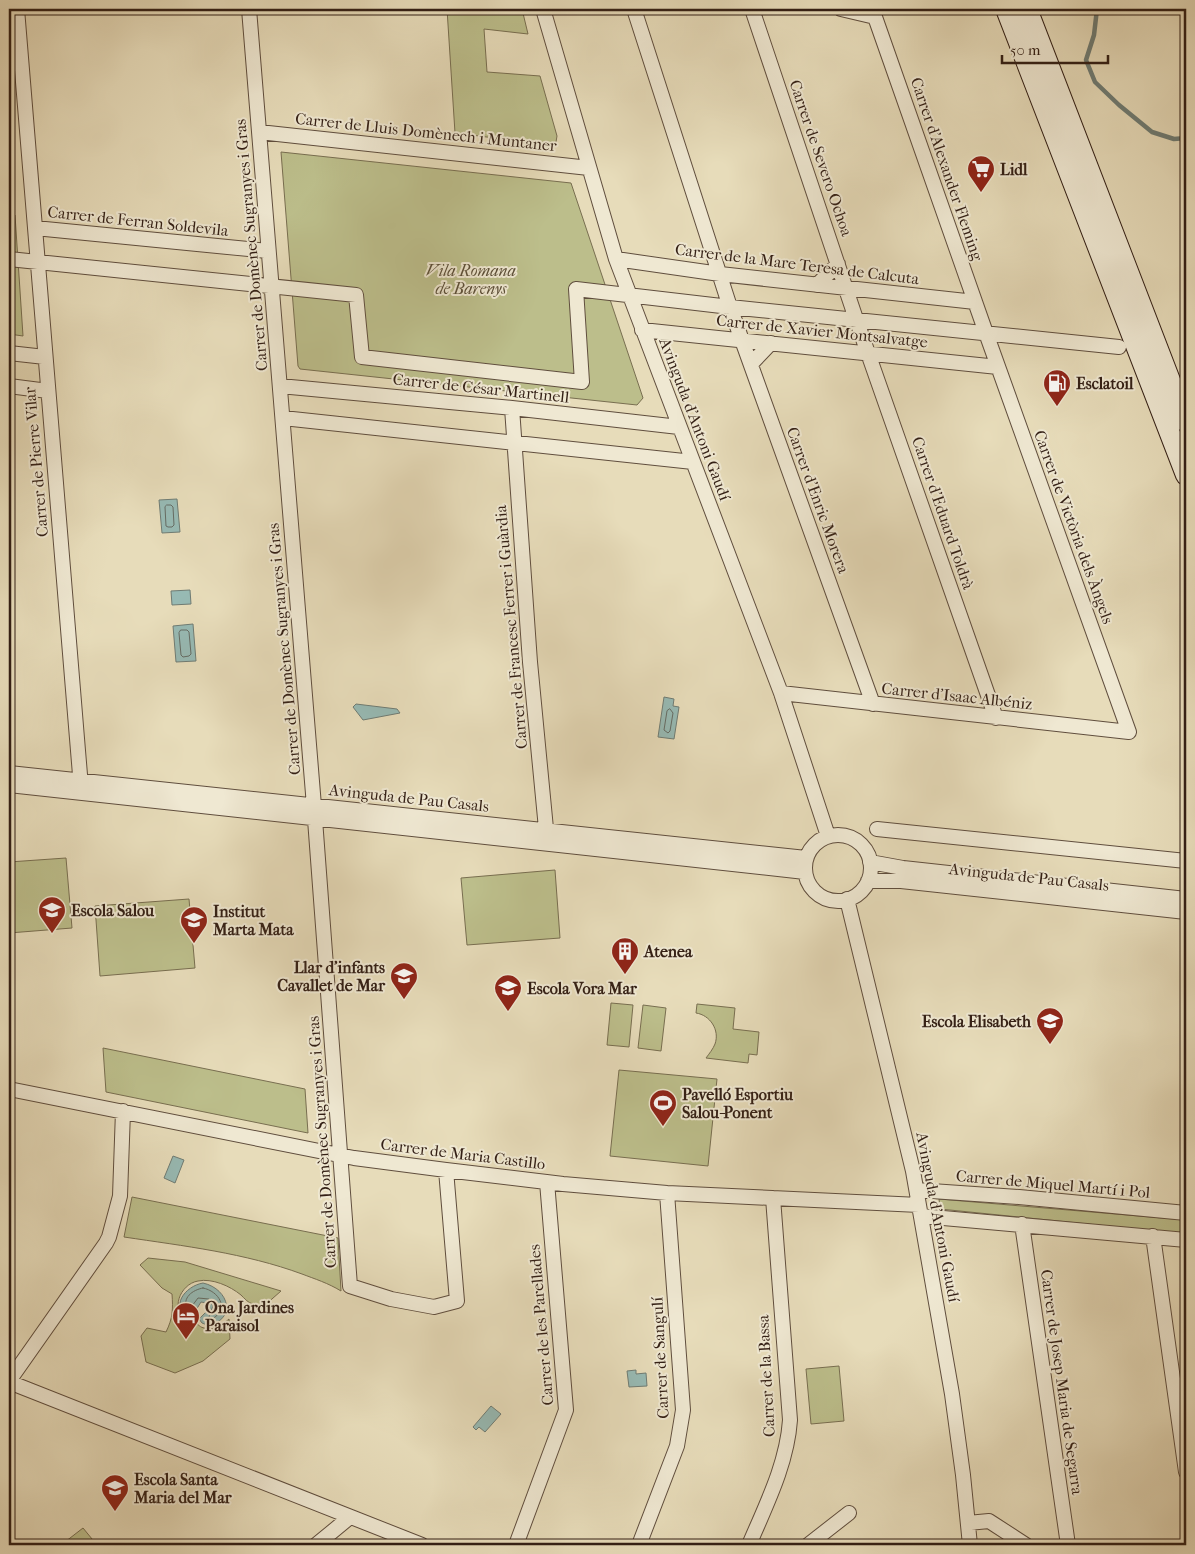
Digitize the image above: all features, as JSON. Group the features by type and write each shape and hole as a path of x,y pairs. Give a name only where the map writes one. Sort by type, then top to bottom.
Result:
{"street":[{"name":"Carrer de Pierre Vilar","path":"17,9 81,787"},
{"name":"Carrer de Domènec Sugranyes i Gras","path":"249,9 315,813 350,1286 355,1302"},
{"name":"Avinguda d'Antoni Gaudí","path":"543,9 616,259 782,693 828,836"},
{"name":"Carrer d'Enric Morera","path":"634,9 730,307 873,704"},
{"name":"Carrer d'Alexander Fleming","path":"841,9 876,17 986,333"},
{"path":"1006,9 1186,475"},
{"path":"1027,9 1186,422"},
{"name":"Carrer de Severo Ochoa","path":"756,12 856,319"},
{"name":"Carrer de Lluis Domènech i Muntaner","path":"259,132 589,168"},
{"name":"Carrer de Ferran Soldevila","path":"35,228 268,251"},
{"path":"696,271 713,254"},
{"path":"9,259 356,295 362,358 582,382 576,289 730,307 1119,347"},
{"name":"Carrer de la Mare Teresa de Calcuta","path":"616,259 720,274 975,302"},
{"path":"817,285 838,264"},
{"path":"948,300 966,277"},
{"name":"Carrer d'Eduard Toldrà","path":"856,319 996,718"},
{"name":"Carrer de Xavier Montsalvatge","path":"642,330 998,367"},
{"name":"Carrer de Victòria dels Àngels","path":"986,333 1129,732"},
{"path":"751,364 771,343"},
{"path":"9,353 45,357"},
{"path":"876,376 894,356"},
{"path":"9,386 48,391"},
{"name":"Carrer de César Martinell","path":"280,386 512,408 679,427"},
{"name":"Carrer de Francesc Ferrer i Guàrdia","path":"512,408 530,662 547,837"},
{"path":"282,418 693,462"},
{"path":"848,702 866,684"},
{"name":"Carrer d'Isaac Albéniz","path":"782,693 848,702 1129,732"},
{"name":"Avinguda de Pau Casals","path":"9,773 81,787 315,813 547,837 806,858"},
{"name":"Avinguda de Pau Casals","path":"9,785 81,787"},
{"path":"878,829 1186,862"},
{"path":"841,835 852,838 866,851 870,862 868,881 863,889 847,899 834,900 817,894 809,884 805,872 806,858 809,852 817,842 828,836 841,835"},
{"name":"Avinguda de Pau Casals","path":"547,837 805,872"},
{"name":"Avinguda de Pau Casals","path":"870,862 903,868 1186,899"},
{"name":"Avinguda de Pau Casals","path":"868,881 901,881 1186,912"},
{"name":"Avinguda d'Antoni Gaudí","path":"847,899 920,1210 952,1394 970,1545"},
{"name":"Carrer de Maria Castillo","path":"9,1088 341,1155 446,1170 667,1193 773,1198 920,1210"},
{"path":"123,1111 120,1196 109,1237 9,1381 422,1545"},
{"name":"Carrer de Domènec Sugranyes i Gras","path":"350,1286 391,1299 434,1307 458,1301 446,1170"},
{"name":"Carrer de les Parellades","path":"516,1545 566,1410 547,1182"},
{"name":"Carrer de Miquel Martí i Pol","path":"916,1190 1019,1197 1186,1213"},
{"name":"Carrer de Sangulí","path":"639,1545 677,1446 683,1410 667,1193"},
{"name":"Carrer de la Bassa","path":"749,1545 782,1463 788,1441 790,1420 773,1198"},
{"path":"920,1210 1022,1224 1186,1240"},
{"name":"Carrer de Josep Maria de Segarra","path":"1022,1224 1067,1540"},
{"path":"1153,1236 1186,1472"},
{"path":"808,1545 849,1513"},
{"path":"316,1545 350,1517"},
{"path":"968,1523 988,1521 1026,1545"},
{"path":"1055,1545 1067,1540"}],"green space":[{"path":"447,9 522,9 528,34 484,29 487,72 540,76 557,136 556,142 550,145 455,133"},
{"name":"Vila Romana de Barenys","path":"281,152 571,183 643,398 637,405 300,369 298,366"},
{"path":"9,214 15,215 23,336 9,334"},
{"path":"66,858 72,928 9,933 9,862"},
{"path":"555,870 560,938 467,945 461,878"},
{"path":"189,899 195,968 100,976 95,906"},
{"path":"611,1003 633,1005 629,1047 607,1045"},
{"path":"697,1004 735,1008 733,1029 759,1032 757,1055 749,1054 748,1063 706,1058 715,1044 716,1034 713,1024 706,1017 696,1013"},
{"path":"643,1005 666,1008 661,1051 638,1048"},
{"path":"103,1048 305,1089 308,1133 106,1092"},
{"name":"Pavelló Esportiu Salou-Ponent","path":"619,1070 717,1079 708,1166 610,1156"},
{"path":"132,1197 338,1238 341,1291 302,1274 236,1255 124,1237"},
{"path":"939,1199 1186,1220 1186,1234 940,1209"},
{"path":"148,1258 185,1262 281,1291 264,1306 249,1303 232,1289 215,1282 203,1280 186,1287 179,1298 178,1305 182,1317 209,1329 220,1326 229,1319 230,1339 203,1361 175,1373 146,1362 141,1336 147,1328 166,1332 172,1309 172,1294 162,1288 140,1265"},
{"path":"839,1366 844,1421 811,1424 806,1369"},
{"path":"83,1528 97,1545 61,1545"}],"water":[{"path":"177,499 180,532 162,533 159,500"},
{"path":"190,590 191,604 172,605 171,591"},
{"path":"193,624 196,661 176,662 173,626"},
{"path":"664,697 674,699 673,706 679,707 674,739 658,737"},
{"path":"356,704 397,709 400,713 363,720 353,707"},
{"path":"173,1156 184,1160 175,1183 164,1178"},
{"path":"203,1283 212,1286 219,1292 224,1298 226,1305 226,1312 223,1318 207,1325 199,1319 208,1310 207,1303 201,1302 191,1318 184,1314 180,1303 190,1288"},
{"path":"636,1370 636,1374 646,1373 647,1386 629,1387 627,1371"},
{"path":"491,1406 501,1414 485,1432 479,1427 476,1430 473,1427"}],"waterway":[{"path":"1097,9 1094,35 1086,60 1095,82 1152,132 1174,139 1186,138"}],"place":[{"name":"Lidl","path":"981,193"},
{"name":"Esclatoil","path":"1057,407"},
{"name":"Escola Salou","path":"52,934"},
{"name":"Institut Marta Mata","path":"194,944"},
{"name":"Atenea","path":"625,975"},
{"name":"Llar d'infants Cavallet de Mar","path":"404,1000"},
{"name":"Escola Vora Mar","path":"508,1012"},
{"name":"Escola Elisabeth","path":"1050,1045"},
{"name":"Pavelló Esportiu Salou-Ponent","path":"663,1127"},
{"name":"Ona Jardines Paraisol","path":"186,1340"},
{"name":"Escola Santa Maria del Mar","path":"115,1512"}]}
